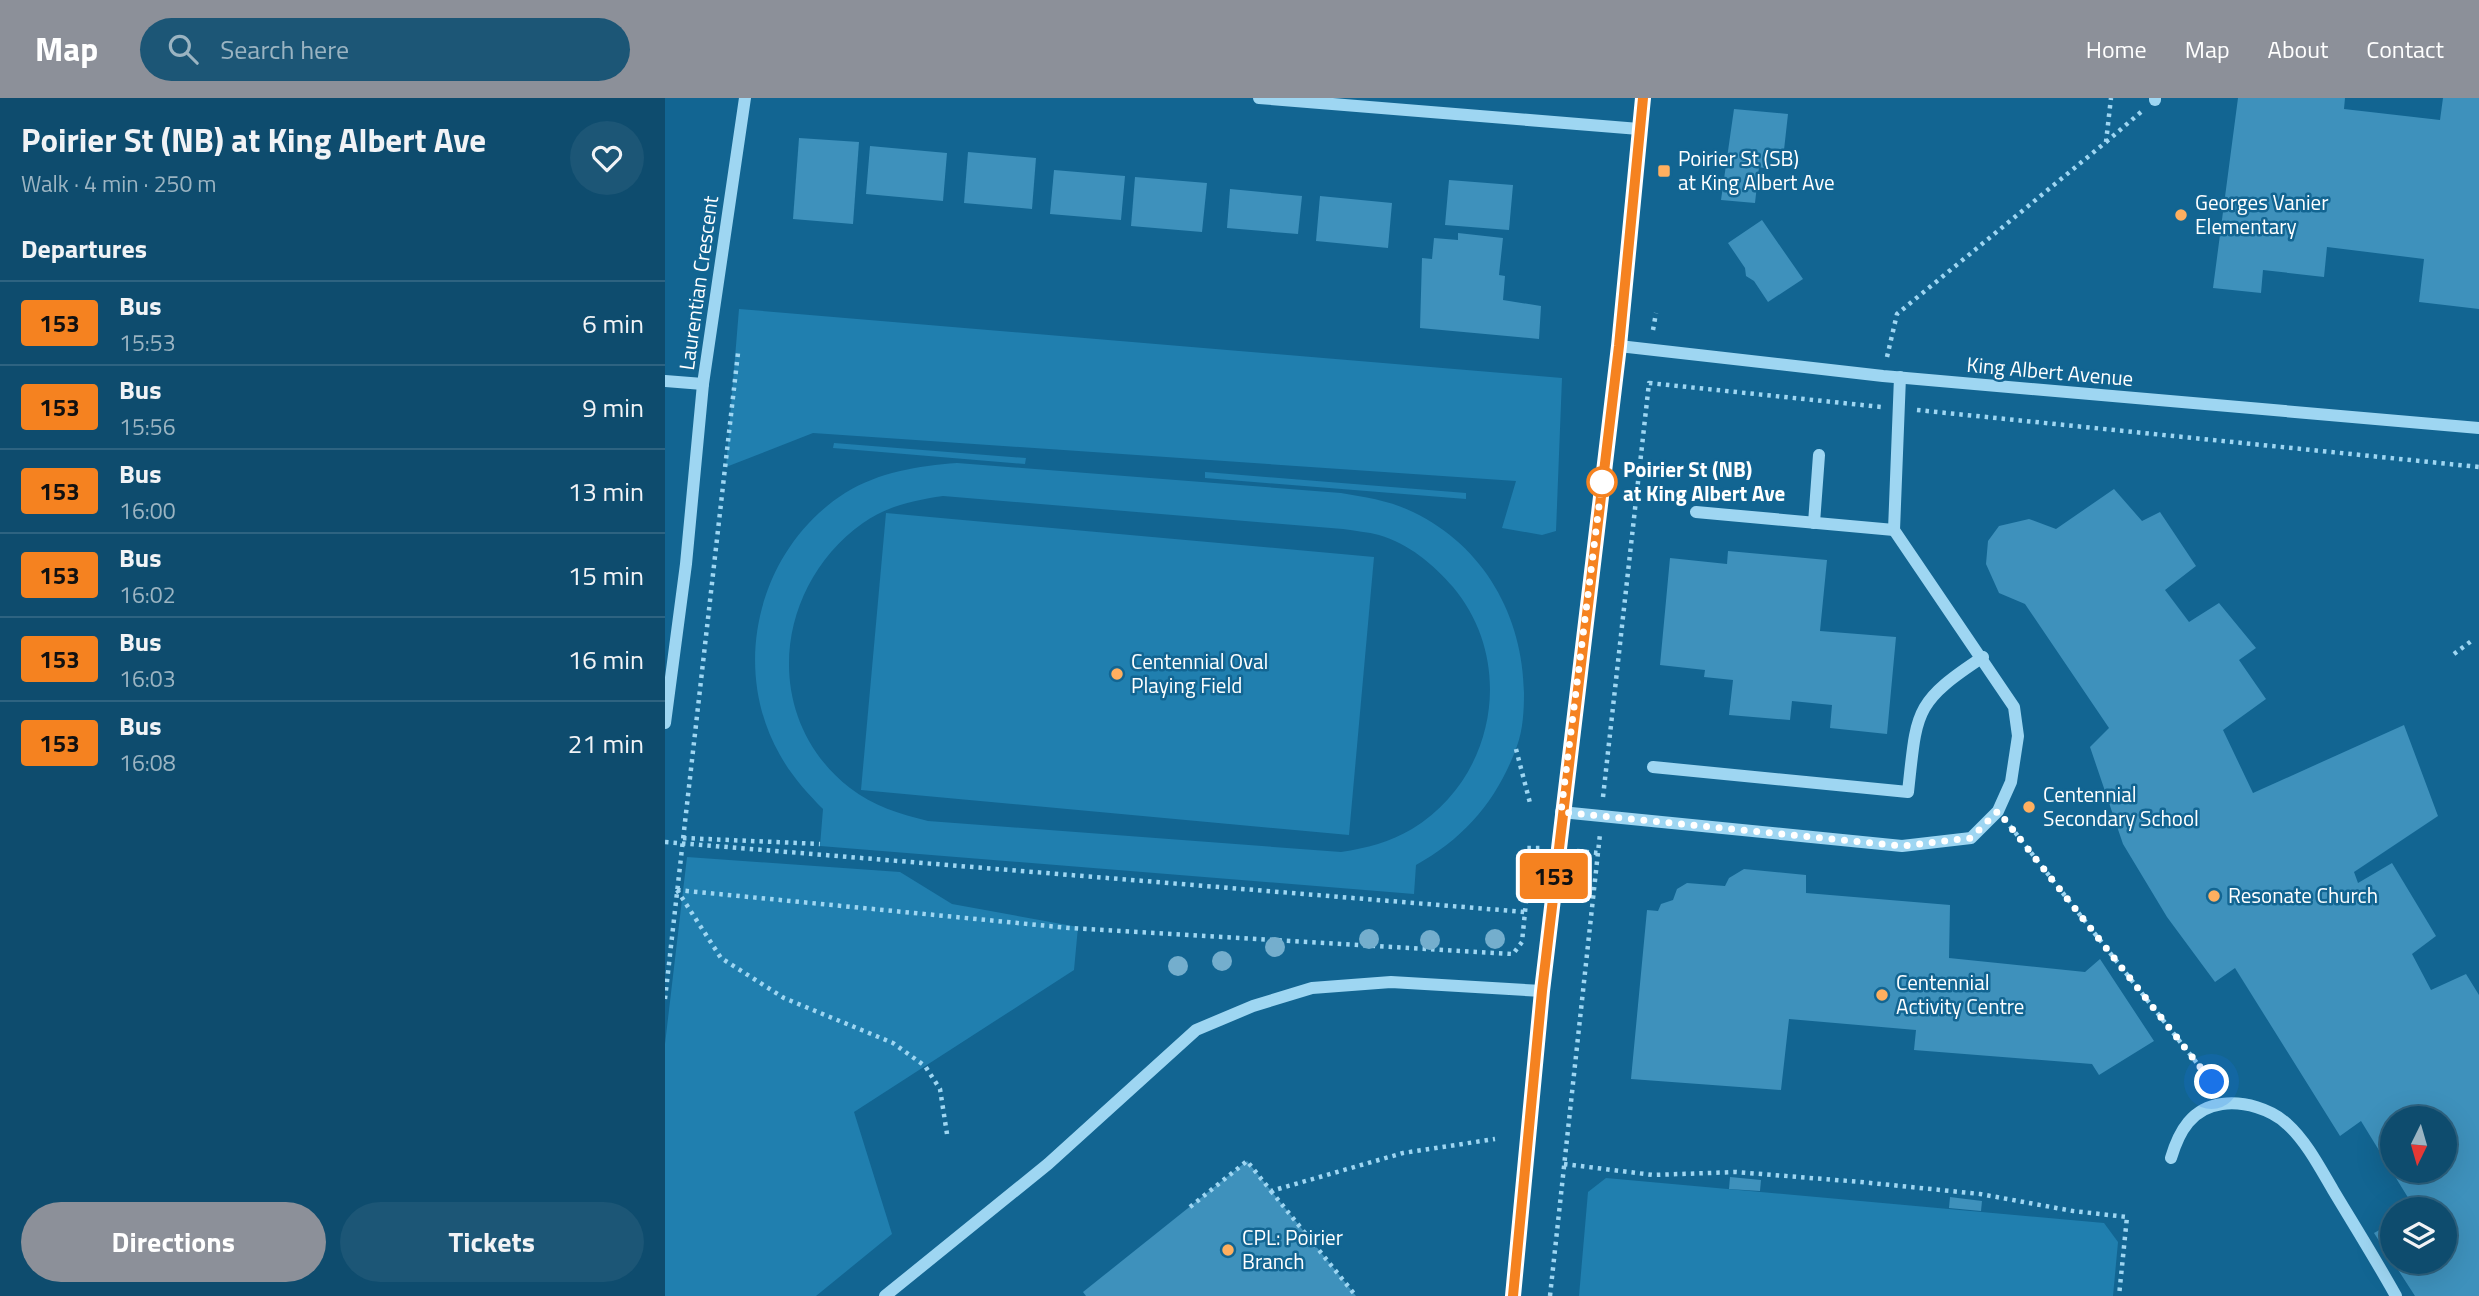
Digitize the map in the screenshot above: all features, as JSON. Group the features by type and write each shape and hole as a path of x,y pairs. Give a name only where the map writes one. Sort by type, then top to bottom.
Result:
{"street":[{"name":"Laurentian Crescent","path":"665,723 686,564 703,384 745,98"},
{"path":"1259,98 1639,129"},
{"path":"1513,1296 1561,812 1619,346 1643,98"},
{"name":"King Albert Avenue","path":"1619,346 1883,376 2479,428"},
{"path":"1561,812 1902,846 1971,838 1998,811 2011,782 2018,736 2014,707 1983,657 1894,530 1900,377"},
{"path":"665,381 703,384"},
{"path":"1814,523 1819,455"},
{"path":"1696,512 1894,530"},
{"path":"1653,767 1908,792 1914,736 1930,696 1942,684 1983,657"},
{"path":"885,1296 1048,1164 1196,1030 1253,1006 1313,988 1391,982 1542,991"},
{"path":"2171,1158 2181,1130 2190,1118 2213,1105 2229,1103 2257,1107 2286,1123 2297,1135 2396,1296"}],"path":[{"path":"2106,142 2111,98"},
{"path":"1883,376 1898,314 2155,99"},
{"path":"665,999 738,354"},
{"path":"1550,1296 1649,383 2479,467"},
{"path":"2454,654 2474,639"},
{"path":"1516,749 1530,803"},
{"path":"1998,811 2229,1103"},
{"path":"683,841 1525,912"},
{"path":"665,842 820,844"},
{"path":"677,890 1069,928 1513,954 1522,942 1527,892 1521,881 1525,848 1541,848"},
{"path":"1573,850 1598,853"},
{"path":"677,890 721,958 784,998 893,1043 925,1066 940,1089 947,1134"},
{"path":"1271,1191 1403,1153 1495,1139"},
{"path":"1191,1207 1247,1161 1356,1296"},
{"path":"1564,1164 1653,1175 1736,1172 1875,1184 1980,1194 2073,1211 2127,1217 2119,1296"}],"shaded area":[{"path":"739,309 1562,378 1556,531 1542,535 1502,528 1516,481 813,433 726,467"},
{"path":"834,443 1026,458 1025,464 833,448"},
{"path":"957,463 1341,493 1405,508 1438,526 1479,564 1495,586 1516,637 1522,665 1524,693 1521,733 1509,765 1490,800 1450,842 1416,865 1414,894 820,846 823,809 800,784 780,755 765,720 757,684 755,647 761,611 773,577 791,545 815,516 845,493 871,480 899,471","holes":["943,496 1343,529 1379,535 1400,543 1429,563 1446,579 1473,617 1485,649 1490,683 1488,717 1478,750 1463,780 1440,807 1412,829 1387,841 1341,852 928,821 887,809 850,788 821,759 802,726 791,690 789,653 796,616 811,581 833,550 863,523 891,508"]},
{"path":"1205,472 1466,493 1466,499 1205,478"},
{"name":"Centennial Oval Playing Field","path":"886,513 1374,557 1349,835 861,790"},
{"path":"687,857 900,872 952,904 1078,927 1074,970 854,1112 892,1234 816,1296 665,1296 665,1044"},
{"path":"1606,1178 2104,1223 2118,1242 2113,1296 1579,1296 1588,1192"}],"building":[{"path":"2238,98 2345,98 2344,109 2440,120 2443,98 2479,98 2479,309 2419,302 2424,259 2327,247 2324,277 2263,270 2261,293 2213,288"},
{"path":"1734,109 1788,114 1784,150 1766,148 1764,168 1759,167 1755,203 1721,200"},
{"path":"799,138 859,142 853,224 793,219"},
{"path":"870,146 947,153 943,201 866,194"},
{"path":"968,152 1036,158 1032,209 964,203"},
{"path":"1054,170 1125,176 1121,220 1050,214"},
{"path":"1135,177 1207,183 1202,232 1131,226"},
{"path":"1449,180 1513,185 1509,230 1445,225"},
{"path":"1230,189 1302,196 1298,234 1227,228"},
{"path":"1320,196 1392,203 1388,248 1316,241"},
{"path":"1762,220 1803,279 1768,302 1754,281 1746,276 1745,268 1728,243"},
{"path":"1458,233 1503,238 1499,275 1505,276 1503,300 1541,306 1539,339 1420,328 1422,258 1432,259 1434,238 1458,240"},
{"path":"2114,489 2142,521 2160,512 2196,566 2165,590 2189,622 2219,603 2256,648 2239,660 2266,699 2223,730 2253,793 2404,725 2438,816 2354,872 2358,883 2392,863 2436,936 2412,954 2431,990 2466,974 2479,995 2479,1296 2415,1296 2401,1274 2457,1274 2457,1197 2408,1197 2399,1183 2457,1183 2457,1106 2380,1106 2380,1152 2361,1121 2340,1136 2235,968 2215,982 2167,917 2123,844 2090,747 2109,728 2025,604 1999,593 1986,564 1988,541 1999,526 2029,519 2056,529"},
{"path":"1728,551 1827,560 1820,631 1896,637 1887,734 1830,728 1832,705 1792,701 1790,720 1729,715 1733,680 1704,677 1705,670 1660,665 1670,558 1727,564"},
{"name":"Centennial Activity Centre","path":"1744,869 1806,875 1806,893 1950,905 1949,958 2085,972 2100,959 2154,1041 2099,1075 2092,1064 1914,1050 1916,1030 1789,1019 1781,1090 1631,1079 1647,910 1658,911 1661,904 1673,900 1677,889 1687,883 1725,886 1729,878"},
{"name":"CPL: Poirier Branch","path":"1247,1161 1356,1296 1086,1296 1083,1292"},
{"path":"1730,1177 1761,1180 1760,1191 1729,1189"},
{"path":"1950,1197 1982,1201 1981,1211 1949,1208"},
{"path":"2380,1230 2380,1242 2374,1233"}],"bus line":[{"name":"153","path":"1513,1296 1561,812 1619,346 1643,98"}],"place":[{"name":"Poirier St (SB) at King Albert Ave","path":"1664,171"},
{"name":"Georges Vanier Elementary","path":"2181,215"},
{"name":"Poirier St (NB) at King Albert Ave","path":"1602,482"},
{"name":"Centennial Oval Playing Field","path":"1117,674"},
{"name":"Centennial Secondary School","path":"2029,807"},
{"name":"Resonate Church","path":"2214,896"},
{"name":"Centennial Activity Centre","path":"1882,995"},
{"name":"CPL: Poirier Branch","path":"1228,1250"}],"route":[{"path":"1602,482 1561,812 1902,846 1971,838 1998,811 2212,1082"}]}
